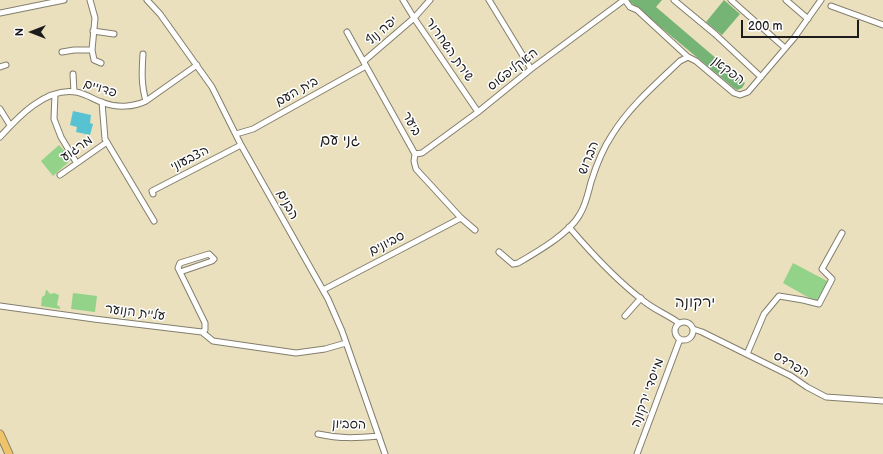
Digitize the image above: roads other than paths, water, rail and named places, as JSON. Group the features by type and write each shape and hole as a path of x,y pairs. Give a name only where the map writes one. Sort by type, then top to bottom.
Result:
{"main road":[{"path":"0,435 9,454"}],"street":[{"path":"0,13 64,0"},
{"path":"90,0 95,18 92,50 94,60 101,63"},
{"name":"הבנים","path":"147,0 160,14 212,87 241,145 323,290 339,322 385,454"},
{"name":"שירת השחרור","path":"403,0 478,112"},
{"name":"יפה נוף","path":"365,64 414,18 430,0"},
{"path":"489,0 531,69"},
{"name":"האקליפטוס","path":"415,154 422,153 478,112 531,69 624,0"},
{"name":"הפקאן","path":"624,0 630,7 637,10 688,57 696,61 737,94 743,95 748,92 785,48 821,0"},
{"path":"674,0 715,34 761,77"},
{"path":"731,0 785,48"},
{"path":"786,0 808,19"},
{"path":"831,6 861,18 883,24"},
{"path":"93,30 114,34"},
{"name":"ביער","path":"347,32 415,154 414,161 416,169 461,218 475,230"},
{"path":"62,52 92,50"},
{"path":"143,54 142,78 146,100"},
{"name":"הברוש","path":"499,252 512,264 518,263 533,255 553,241 569,227 580,214 597,165 619,123 639,100 684,58 688,57"},
{"name":"בית העם","path":"236,134 253,129 365,64"},
{"path":"0,67 6,65"},
{"name":"פדויים","path":"0,137 38,101 55,94 74,92 112,105 123,106 140,104 197,65"},
{"path":"74,74 74,92"},
{"path":"55,94 54,119 61,137 76,162"},
{"path":"102,102 107,142 154,221"},
{"path":"0,109 10,126"},
{"name":"מרגוע","path":"60,175 76,162 107,142"},
{"name":"הצבעוני","path":"153,194 152,191 241,145"},
{"name":"סביונים","path":"323,290 461,218"},
{"path":"569,227 616,278 645,302 670,316 678,323 689,323 693,329 689,338 683,340 676,336 675,331 678,323"},
{"path":"747,354 764,314 779,296 819,304 832,279 822,269 842,233"},
{"path":"180,272 214,259 209,254 180,263 178,268 205,324 205,330 202,332 213,341 296,353 325,349 346,343"},
{"path":"625,316 641,298"},
{"name":"עליית הנוער","path":"0,306 202,332"},
{"name":"הפרדס","path":"693,329 791,376 807,387 826,397 883,401"},
{"name":"מייסדי ירקונה","path":"637,454 680,339"},
{"name":"הסביון","path":"318,434 338,438 379,436"}],"water":[{"path":"73,111 91,115 90,123 93,124 90,135 76,132 77,127 70,125"}],"district":[{"name":"גני עם","path":"340,141"},
{"name":"ירקונה","path":"695,303"}]}
